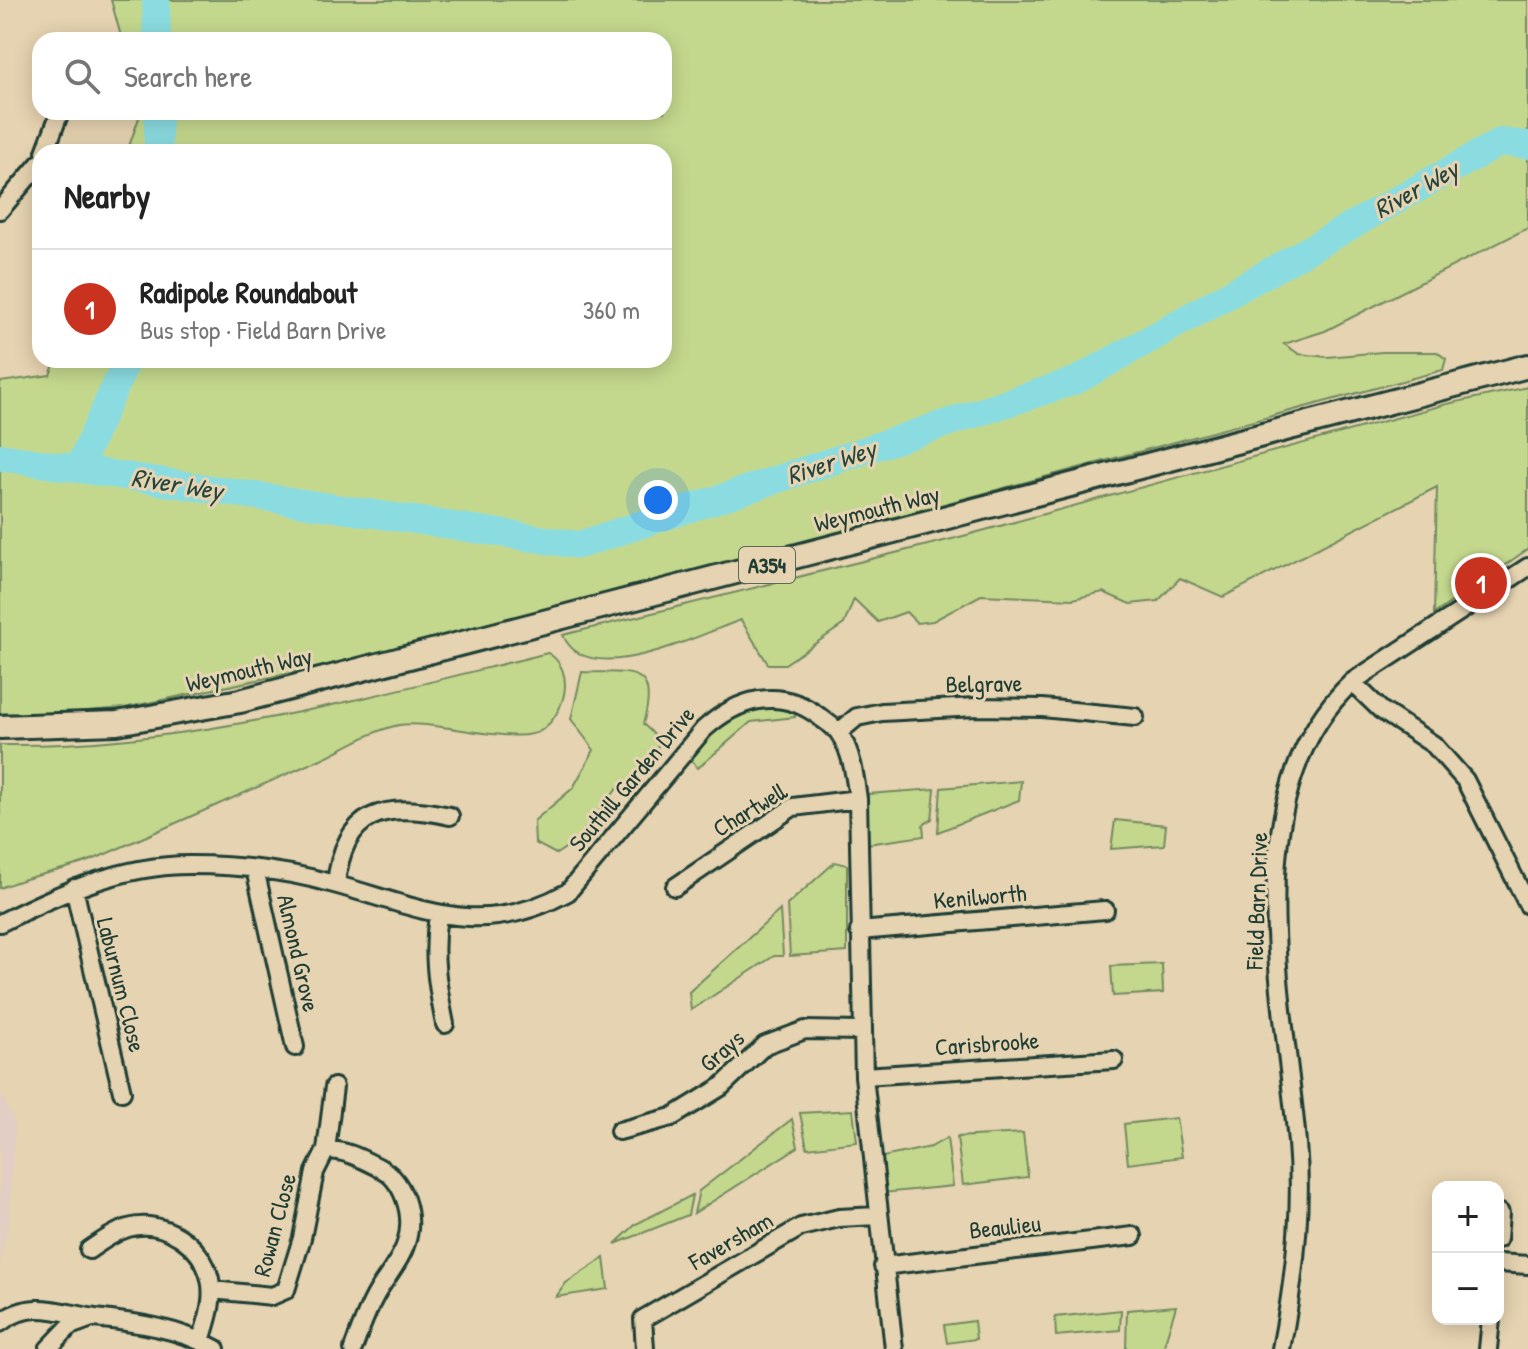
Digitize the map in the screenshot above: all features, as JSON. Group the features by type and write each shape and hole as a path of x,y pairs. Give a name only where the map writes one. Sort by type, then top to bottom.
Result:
{"highway":[{"name":"Weymouth Way","path":"0,727 117,723 240,701 1528,366"}],"street":[{"path":"48,144 57,120"},
{"path":"0,210 32,172"},
{"name":"Field Barn Drive","path":"1281,1349 1291,1287 1297,1144 1275,946 1277,876 1285,809 1300,750 1327,706 1352,682 1528,567"},
{"path":"1352,682 1381,710 1434,745 1465,780 1528,905"},
{"name":"Southill Garden Drive","path":"0,923 74,888 139,868 190,865 255,869 336,884 438,915 498,918 538,908 568,892 703,730 722,712 748,700 774,698 797,703 839,732"},
{"name":"Belgrave","path":"839,732 857,717 882,712 976,707 1042,708 1135,717"},
{"path":"839,732 852,764 858,799 861,1031 877,1216 894,1349"},
{"name":"Chartwell","path":"675,887 793,807 858,799"},
{"path":"336,884 338,860 349,837 373,815 393,808 450,816"},
{"name":"Almond Grove","path":"255,869 295,1047"},
{"name":"Laburnum Close","path":"74,888 122,1092"},
{"name":"Kenilworth","path":"859,931 1105,910"},
{"path":"438,915 433,951 438,1002 445,1024"},
{"name":"Grays","path":"619,1131 672,1117 721,1087 765,1045 805,1030 861,1031"},
{"name":"Carisbrooke","path":"864,1076 1114,1060"},
{"name":"Rowan Close","path":"212,1290 272,1296 286,1290 302,1238 315,1172 326,1150 334,1087"},
{"path":"326,1150 343,1150 386,1170 398,1184 406,1201 409,1225 406,1244 377,1293 353,1349"},
{"name":"Faversham","path":"645,1349 643,1319 801,1227 839,1218 877,1216"},
{"path":"0,1323 24,1310 49,1308 93,1318 140,1323 208,1345 212,1290 207,1268 195,1249 162,1228 129,1228 89,1250"},
{"name":"Beaulieu","path":"883,1266 1133,1236"},
{"path":"1504,1263 1528,1265"},
{"path":"48,1349 70,1326 93,1318"},
{"path":"1488,1349 1490,1325"}],"shaded area":[{"path":"0,1092 15,1123 8,1225 0,1265"}],"green space":[{"path":"111,0 1528,0 1528,228 1325,331 1284,344 1299,354 1327,357 1382,352 1437,352 1446,359 1443,370 400,650 124,708 40,715 0,713 0,382 50,375 53,368 672,368 672,144 130,144 138,120 672,120 672,32 120,32"},
{"path":"1528,387 1528,549 1434,614 1437,487 1223,597 1180,578 1158,601 1130,604 1103,592 1073,599 981,595 933,621 917,623 906,612 878,622 854,599 844,624 785,664 768,664 741,620 673,646 619,659 595,659 576,651 563,635 956,538 1447,404"},
{"path":"548,653 557,660 565,680 557,713 542,730 515,736 414,724 389,727 99,857 0,888 0,745 70,744 208,729 344,702"},
{"path":"582,672 626,673 644,681 648,690 643,724 659,739 655,762 616,790 576,841 556,854 535,843 534,821 573,788 594,750 571,719"},
{"path":"775,708 795,713 795,717 751,722 698,768 690,758 708,738 737,717"},
{"path":"1021,781 1019,800 938,832 941,788"},
{"path":"935,789 932,819 923,825 924,836 867,844 868,794"},
{"path":"1115,820 1166,825 1164,845 1111,849"},
{"path":"835,862 847,865 847,952 790,956 787,905"},
{"path":"780,910 783,956 774,956 691,1010 689,992"},
{"path":"1162,964 1163,993 1113,996 1111,966"},
{"path":"853,1110 857,1142 807,1148 800,1113"},
{"path":"1176,1118 1182,1157 1128,1164 1124,1124"},
{"path":"792,1119 798,1147 694,1213 699,1191"},
{"path":"1023,1133 1028,1177 963,1185 957,1137"},
{"path":"947,1138 953,1186 882,1193 878,1158 931,1147"},
{"path":"692,1195 688,1215 615,1244 636,1224"},
{"path":"604,1258 608,1289 556,1297 566,1283"},
{"path":"1176,1306 1163,1349 1126,1349 1127,1310"},
{"path":"1121,1310 1120,1330 1056,1336 1055,1317"},
{"path":"974,1321 976,1339 947,1343 944,1325"}],"waterway":[{"name":"River Wey","path":"156,0 157,32"},
{"name":"River Wey","path":"158,120 158,144"},
{"name":"River Wey","path":"0,457 579,545 1077,380 1500,142 1528,145"},
{"name":"River Wey","path":"78,469 123,368"}],"place":[{"name":"Radipole Roundabout","path":"1481,583"}]}
